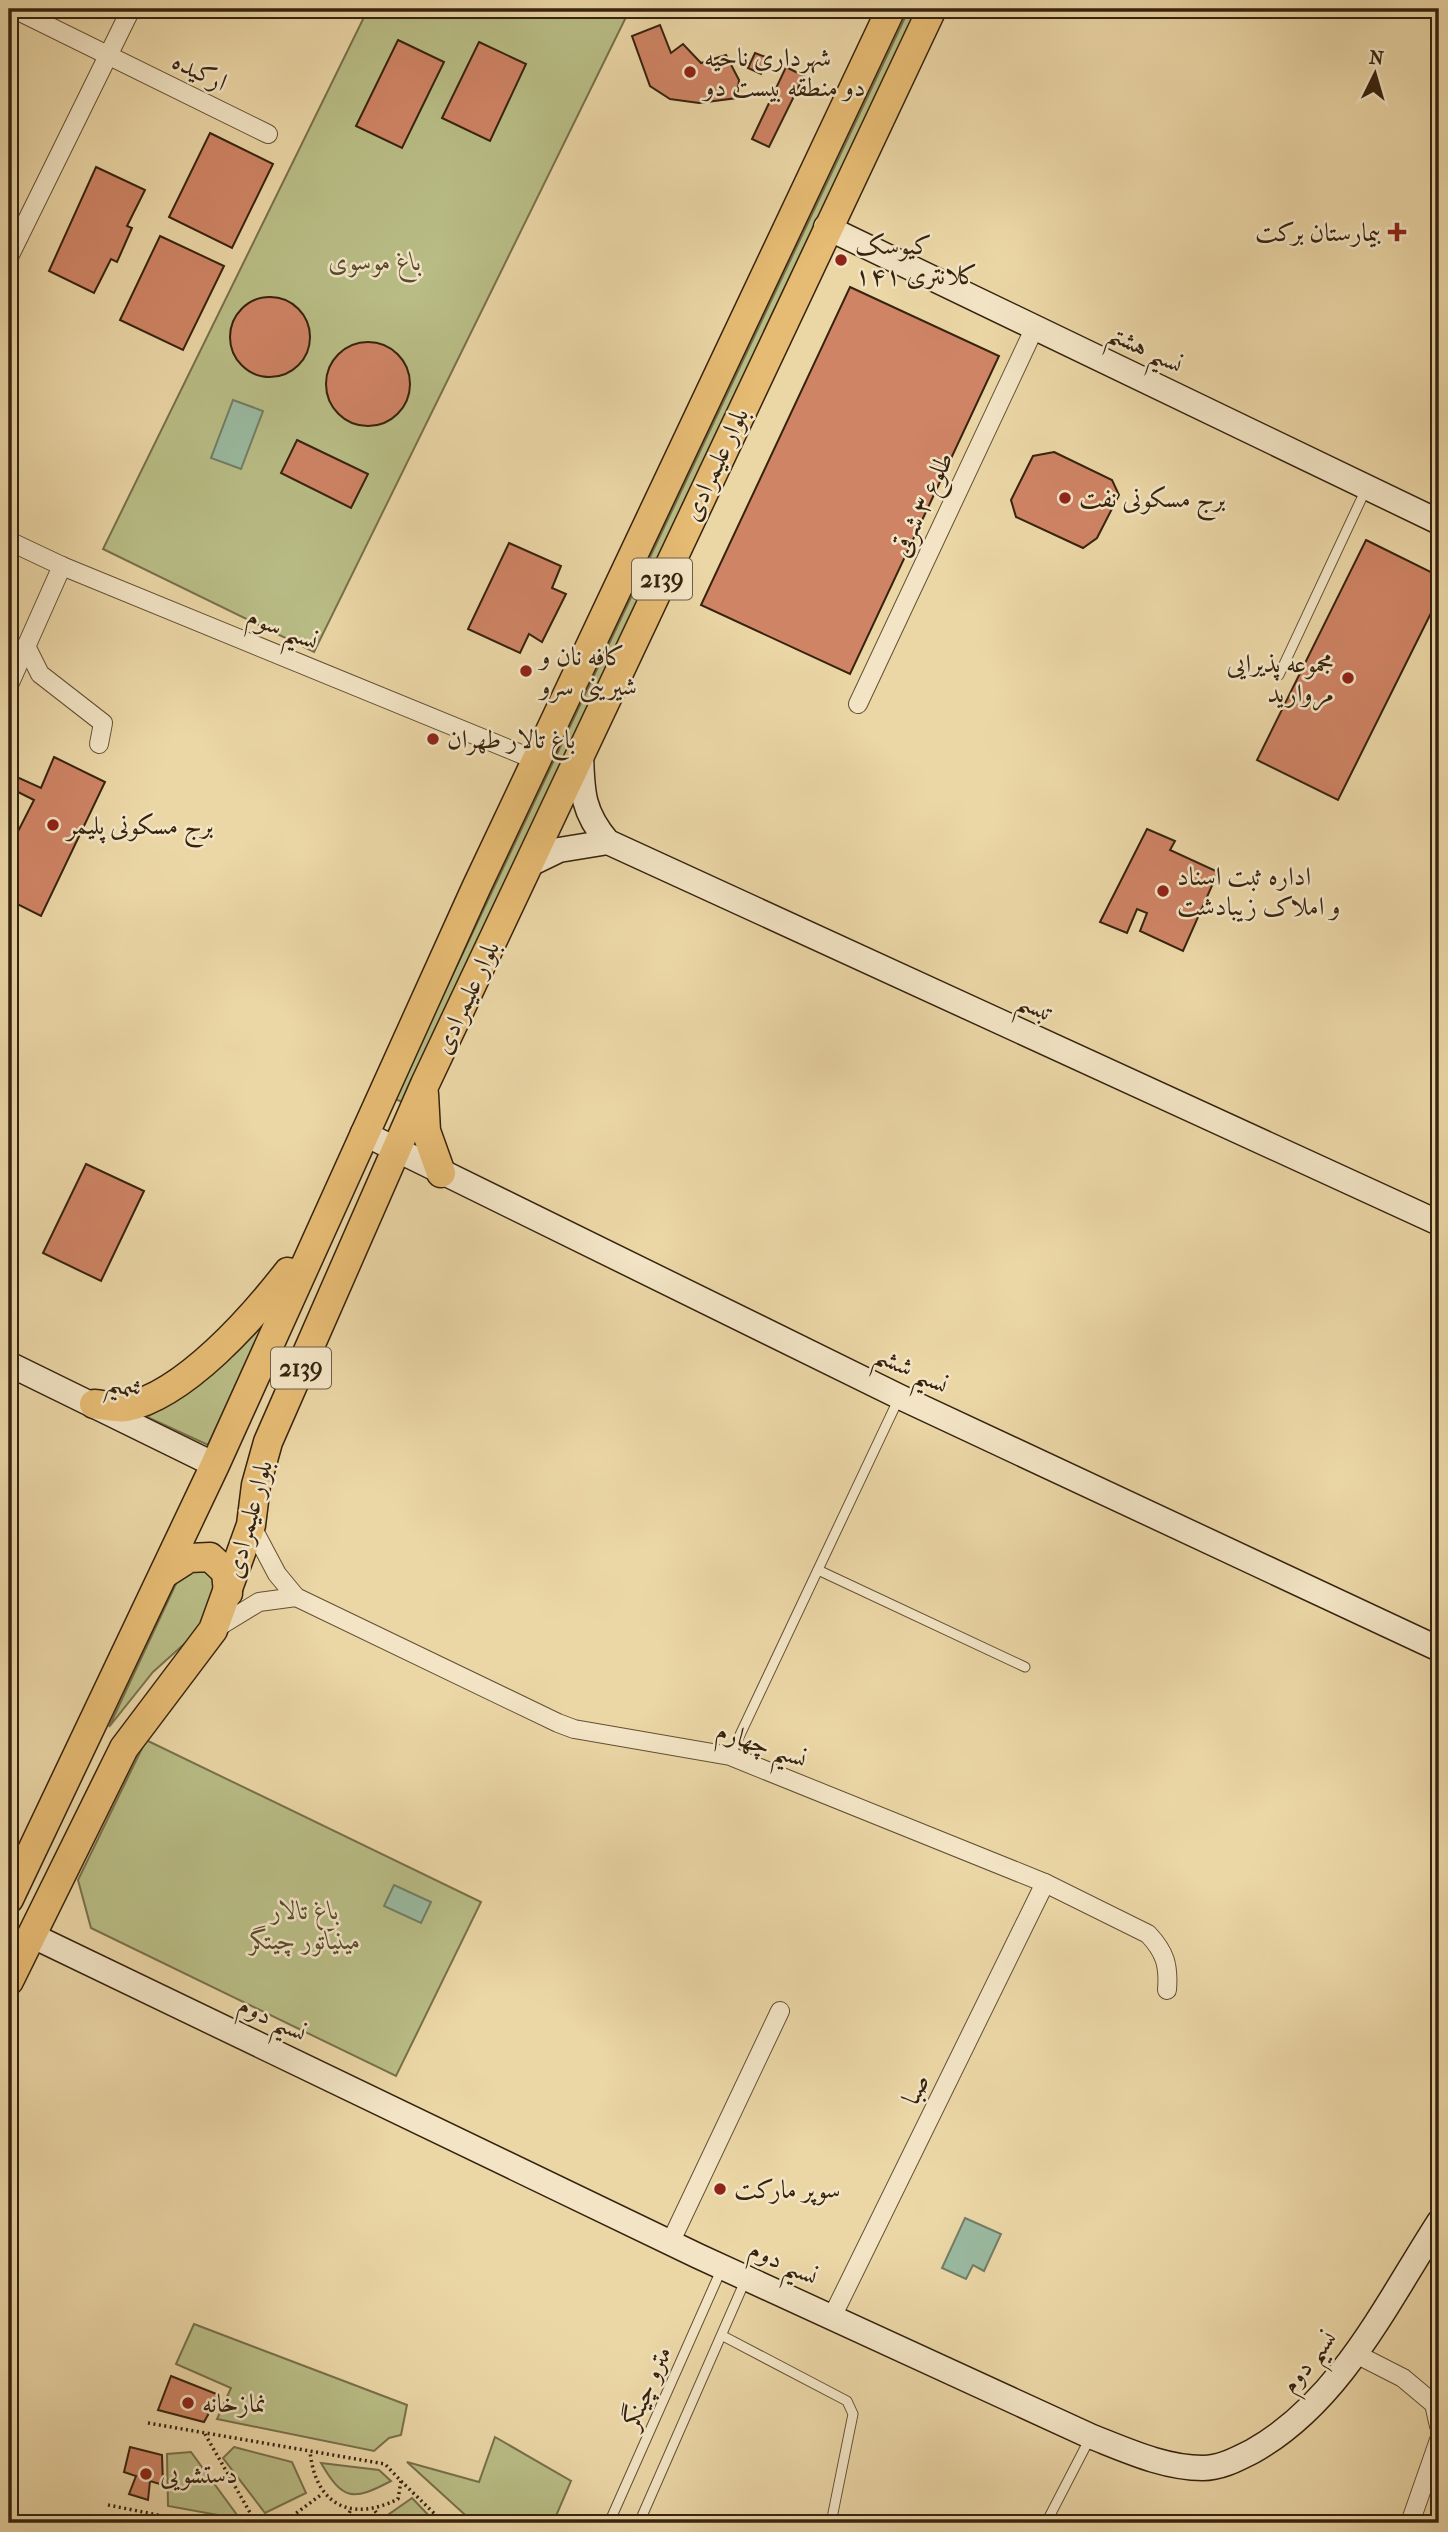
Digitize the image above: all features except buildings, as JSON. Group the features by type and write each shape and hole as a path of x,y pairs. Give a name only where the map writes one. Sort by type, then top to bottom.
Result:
{"main road":[{"name":"بلوار علیمرادی","path":"9,1899 215,1465 363,1133 891,9"},
{"name":"بلوار علیمرادی","path":"9,1981 124,1748 213,1630 251,1525 256,1485 268,1441 425,1084 826,227 932,9"},
{"path":"425,1084 426,1130 441,1172"},
{"path":"94,1404 124,1408 154,1397 210,1358 259,1309 316,1236"},
{"path":"164,1574 189,1558 210,1557 226,1573 228,1593"}],"street":[{"name":"ارکیده","path":"14,9 268,134"},
{"path":"9,257 131,9"},
{"name":"نسیم هشتم","path":"826,227 1439,522"},
{"name":"طلوع ۳ شرقی","path":"858,704 1035,327"},
{"name":"نسیم سوم","path":"9,541 62,566 538,761"},
{"path":"9,685 62,566"},
{"path":"26,646 40,674 103,723 99,744"},
{"path":"581,751 584,803 593,824 608,842"},
{"path":"528,865 559,850 608,842"},
{"name":"تبسم","path":"608,842 1439,1223"},
{"name":"نسیم ششم","path":"363,1133 900,1397 1439,1649"},
{"name":"شمیم","path":"9,1364 215,1465"},
{"name":"نسیم چهارم","path":"251,1525 277,1574 296,1597 558,1723 574,1729 730,1756 1045,1883 1148,1934 1161,1948 1169,1967 1167,1990"},
{"path":"213,1630 259,1602 296,1597"},
{"name":"صبا","path":"832,2317 1045,1883"},
{"name":"نسیم دوم","path":"31,1935 722,2267 1090,2436 1152,2460 1203,2468 1233,2462 1279,2436 1312,2409 1354,2353 1439,2222"},
{"path":"671,2241 780,2011"},
{"path":"1354,2353 1403,2378 1434,2404 1439,2426"},
{"path":"1410,2523 1439,2440"}],"lane":[{"path":"1279,675 1367,488"},
{"path":"730,1756 900,1397"},
{"path":"818,1570 1025,1667"},
{"name":"مترو چینگر","path":"609,2523 722,2267"},
{"name":"مترو چینگر","path":"639,2523 747,2277"},
{"path":"723,2336 847,2401 853,2414 831,2523"},
{"path":"1046,2523 1090,2436"}],"path":[{"path":"148,2423 385,2465 444,2523"},
{"path":"205,2433 256,2523"},
{"path":"310,2451 312,2470 322,2494 351,2509 375,2511 398,2500 401,2481"},
{"path":"282,2523 322,2494"},
{"path":"108,2505 198,2523"},
{"path":"345,2523 351,2509"},
{"path":"375,2511 384,2523"}],"green space":[{"name":"باغ موسوی","path":"368,9 630,9 314,652 103,549"},
{"path":"909,9 920,9 403,1102 394,1099"},
{"path":"271,1310 208,1445 147,1417 215,1370"},
{"path":"210,1566 221,1611 153,1672 109,1727 181,1573"},
{"name":"باغ تالار مینیاتور چیتگر","path":"146,1740 481,1902 396,2076 91,1928 78,1880"},
{"path":"194,2324 407,2405 401,2435 389,2438 374,2451 217,2419 231,2388 176,2364"},
{"path":"495,2437 571,2481 553,2523 474,2523 407,2462 479,2482"},
{"path":"234,2447 292,2462 306,2493 265,2513 223,2458"},
{"path":"191,2452 240,2519 168,2506 167,2454"},
{"path":"321,2463 379,2470 391,2481 367,2492 350,2494 336,2485"},
{"path":"412,2498 436,2523 391,2523 385,2517"}],"shaded area":[{"path":"233,400 263,411 241,469 211,458"},
{"path":"394,1885 431,1902 421,1923 384,1906"},
{"path":"965,2218 1001,2234 984,2271 973,2265 966,2279 942,2268"}],"place":[{"name":"شهرداری ناحیه دو منطقه بیست دو","path":"690,72"},
{"name":"بیمارستان برکت","path":"1397,232"},
{"name":"کیوسک کلانتری ۱۴۱","path":"841,260"},
{"name":"برج مسکونی نفت","path":"1065,498"},
{"name":"کافه نان و شیرینی سرو","path":"526,671"},
{"name":"مجموعه پذیرایی مروارید","path":"1348,678"},
{"name":"باغ تالار طهران","path":"433,739"},
{"name":"برج مسکونی پلیمر","path":"53,825"},
{"name":"اداره ثبت اسناد و املاک زیبادشت","path":"1163,891"},
{"name":"سوپر مارکت","path":"720,2189"},
{"name":"نمازخانه","path":"188,2403"},
{"name":"دستشویی","path":"146,2474"}]}
